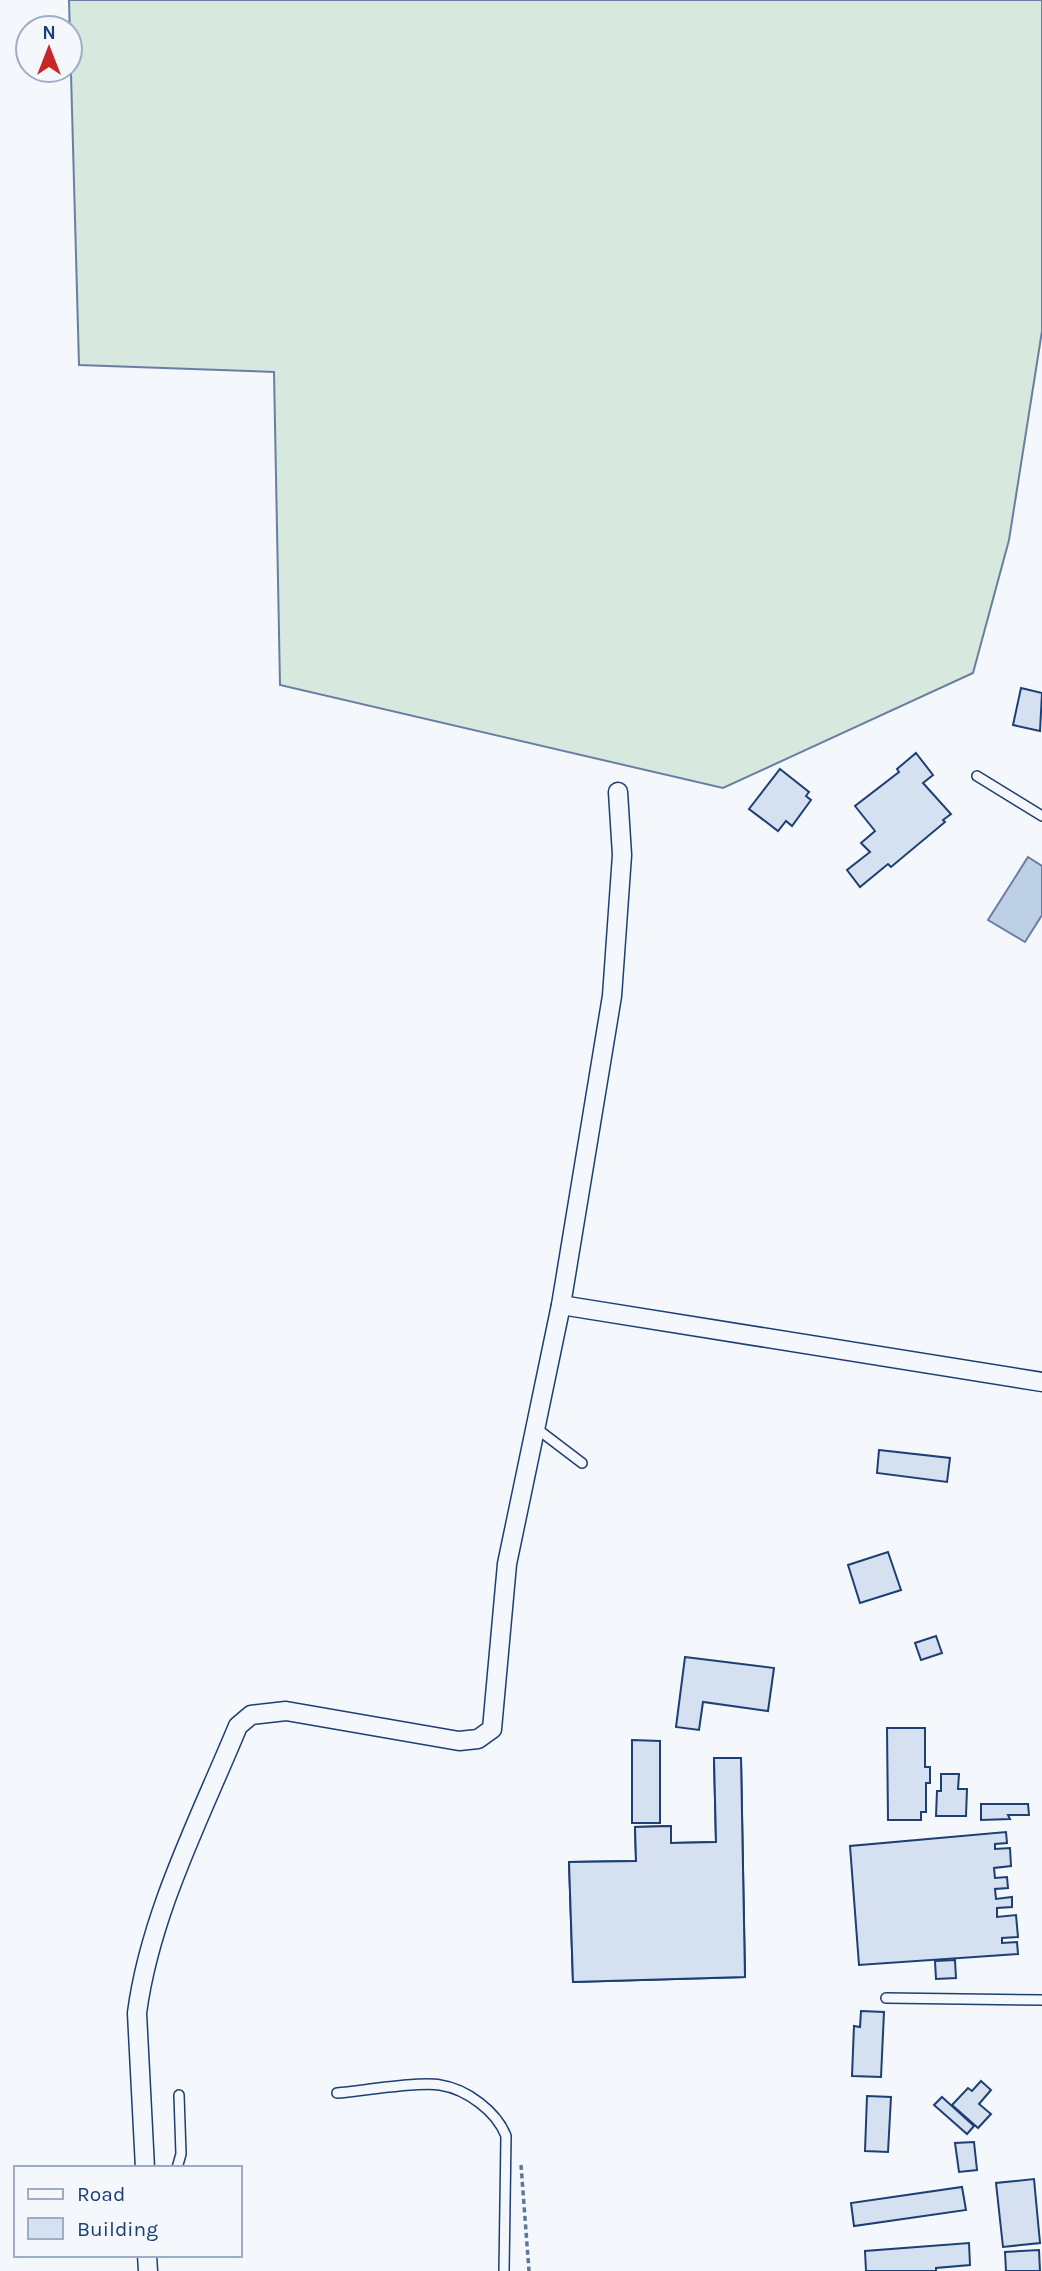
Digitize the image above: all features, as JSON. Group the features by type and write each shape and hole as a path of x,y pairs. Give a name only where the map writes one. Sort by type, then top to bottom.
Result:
{"street":[{"path":"145,2166 136,2013 139,1995 170,1891 237,1726 251,1715 286,1711 458,1741 478,1739 489,1732 493,1723 507,1564 561,1305 614,982 622,855 618,792"},
{"path":"561,1305 1042,1382"}],"lane":[{"path":"977,776 1042,816"},
{"path":"536,1428 582,1463"},
{"path":"886,1998 1042,2000"},
{"path":"337,2094 440,2085 471,2098 500,2121 506,2136 504,2271"},
{"path":"178,2166 181,2154 179,2095"}],"path":[{"path":"521,2160 529,2271"}],"shaded area":[{"path":"69,0 1042,0 1042,331 1009,540 973,673 723,788 280,685 274,372 79,365 71,84 84,84 84,14 69,14"}],"water":[{"path":"1028,857 1042,866 1042,915 1025,942 988,920"}],"building":[{"path":"1021,688 1042,693 1040,731 1013,725"},
{"path":"916,753 933,775 923,783 951,814 891,867 888,864 860,887 847,870 870,852 861,843 875,831 855,806 899,772 897,769"},
{"path":"780,769 809,792 806,796 811,800 792,826 786,821 778,831 749,809"},
{"path":"879,1450 950,1458 947,1482 877,1473"},
{"path":"888,1552 901,1590 860,1603 848,1565"},
{"path":"936,1636 942,1653 921,1660 915,1643"},
{"path":"685,1657 774,1668 768,1711 703,1702 699,1730 676,1727"},
{"path":"887,1728 925,1728 925,1767 930,1767 930,1783 926,1783 926,1812 921,1812 921,1820 888,1820"},
{"path":"632,1740 660,1741 660,1823 632,1823"},
{"path":"714,1758 741,1758 745,1977 573,1982 569,1862 636,1861 635,1827 671,1826 671,1843 716,1842","holes":["716,1885 716,1952 596,1956 596,1887"]},
{"path":"714,1758 741,1758 745,1977 573,1982 569,1862 636,1861 635,1827 671,1826 671,1843 716,1842"},
{"path":"941,1774 959,1774 958,1789 967,1789 966,1816 936,1816"},
{"path":"981,1804 1028,1804 1029,1815 1008,1815 1010,1819 981,1820"},
{"path":"1006,1832 1007,1843 995,1844 995,1849 1010,1848 1011,1866 994,1868 995,1878 1007,1877 1008,1888 995,1889 996,1899 1012,1897 1012,1907 997,1908 997,1917 1016,1915 1018,1937 1002,1938 1002,1943 1017,1942 1018,1954 859,1965 850,1846"},
{"path":"955,1960 956,1978 936,1979 935,1961"},
{"path":"861,2011 884,2012 881,2077 852,2076 854,2026 860,2027"},
{"path":"981,2081 991,2090 979,2104 991,2114 978,2128 952,2105 968,2088 972,2091"},
{"path":"867,2096 891,2097 888,2152 865,2151"},
{"path":"942,2097 974,2126 967,2134 934,2105"},
{"path":"974,2142 977,2170 959,2172 955,2143"},
{"path":"1034,2179 1040,2243 1003,2247 996,2183"},
{"path":"962,2187 966,2210 854,2226 851,2203"},
{"path":"969,2243 970,2265 936,2268 936,2271 866,2271 865,2251"},
{"path":"1039,2250 1040,2271 1006,2271 1005,2252"}]}
